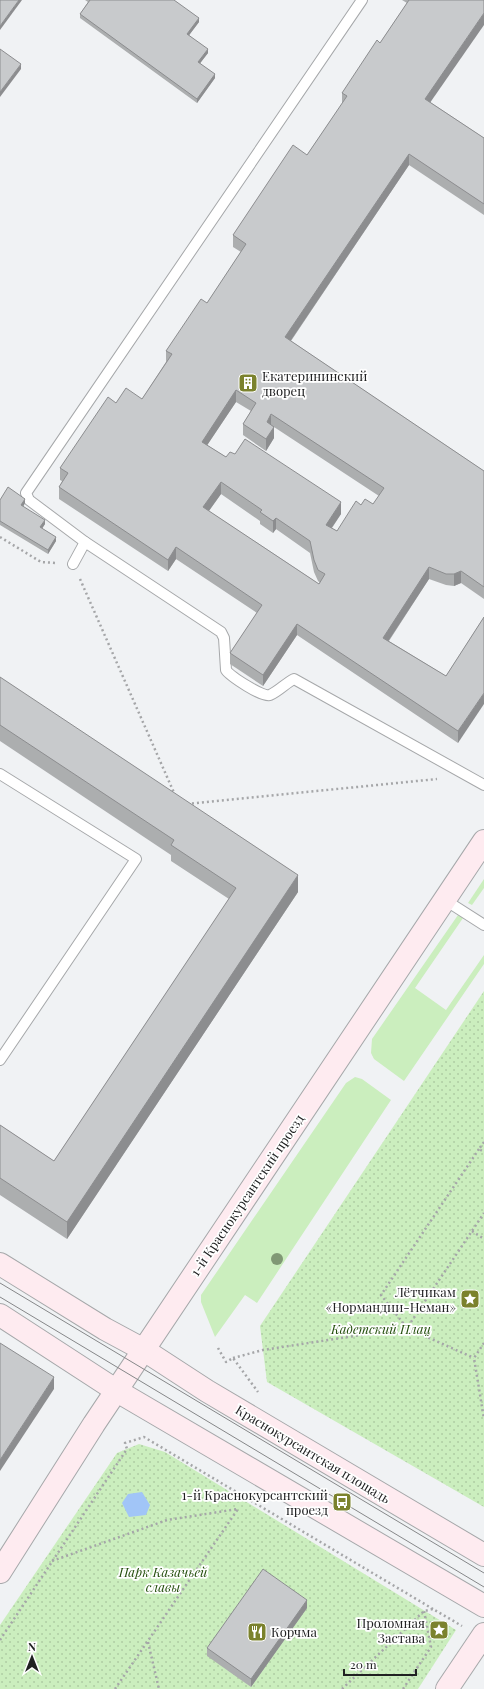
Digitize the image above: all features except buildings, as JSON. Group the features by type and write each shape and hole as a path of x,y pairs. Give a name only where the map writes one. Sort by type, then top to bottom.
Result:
{"main road":[{"name":"1-й Краснокурсантский проезд","path":"0,1572 94,1424 320,1084 484,841"},
{"name":"Краснокурсантская площадь","path":"0,1264 105,1329 144,1350 207,1391 484,1555"},
{"path":"0,1315 117,1391 484,1606"},
{"path":"447,1689 483,1636"}],"lane":[{"path":"362,0 26,493 29,500 85,542 221,632 224,638 226,670 232,676 267,696 294,679 484,785"},
{"path":"73,564 85,542"},
{"path":"0,774 136,859 0,1060"},
{"path":"445,900 484,925"}],"path":[{"path":"0,537 41,562 73,564 176,797"},
{"path":"179,805 468,776"},
{"path":"474,1358 407,1328 381,1295 484,1142"},
{"path":"479,1149 484,1152"},
{"path":"218,1348 226,1362 233,1358 263,1350 407,1328 484,1212"},
{"path":"472,1231 484,1240"},
{"path":"484,1343 474,1358 484,1419"},
{"path":"233,1358 257,1392 264,1396"},
{"path":"0,1640 127,1449 125,1444 144,1437 433,1609 483,1636"},
{"path":"52,1561 167,1520 238,1509 115,1689"},
{"path":"342,1689 424,1611 433,1609"},
{"path":"403,1689 431,1647 424,1611"},
{"path":"148,1642 159,1689"}],"green space":[{"path":"484,879 484,888 472,905 468,903"},
{"path":"458,915 463,918 415,988 446,1010 484,955 484,964 404,1081 374,1059 371,1053 372,1039"},
{"name":"Кадетский Плац","path":"484,991 484,1507 267,1382 260,1326"},
{"path":"355,1077 362,1079 391,1100 257,1303 245,1295 215,1337 201,1302 201,1295 346,1083"},
{"name":"Парк Казачьей славы","path":"139,1444 165,1452 456,1630 418,1689 0,1689 0,1625 117,1453"}],"water":[{"path":"142,1492 150,1505 146,1515 129,1517 122,1503 128,1494"}],"tram line":[{"path":"0,1283 484,1573"},
{"path":"0,1297 484,1587"}],"place":[{"name":"Екатерининский дворец","path":"248,383"},
{"name":"Лётчикам «Нормандии-Неман»","path":"470,1299"},
{"name":"1-й Краснокурсантский проезд","path":"342,1502"},
{"name":"Проломная Застава","path":"439,1630"},
{"name":"Корчма","path":"257,1632"}]}
